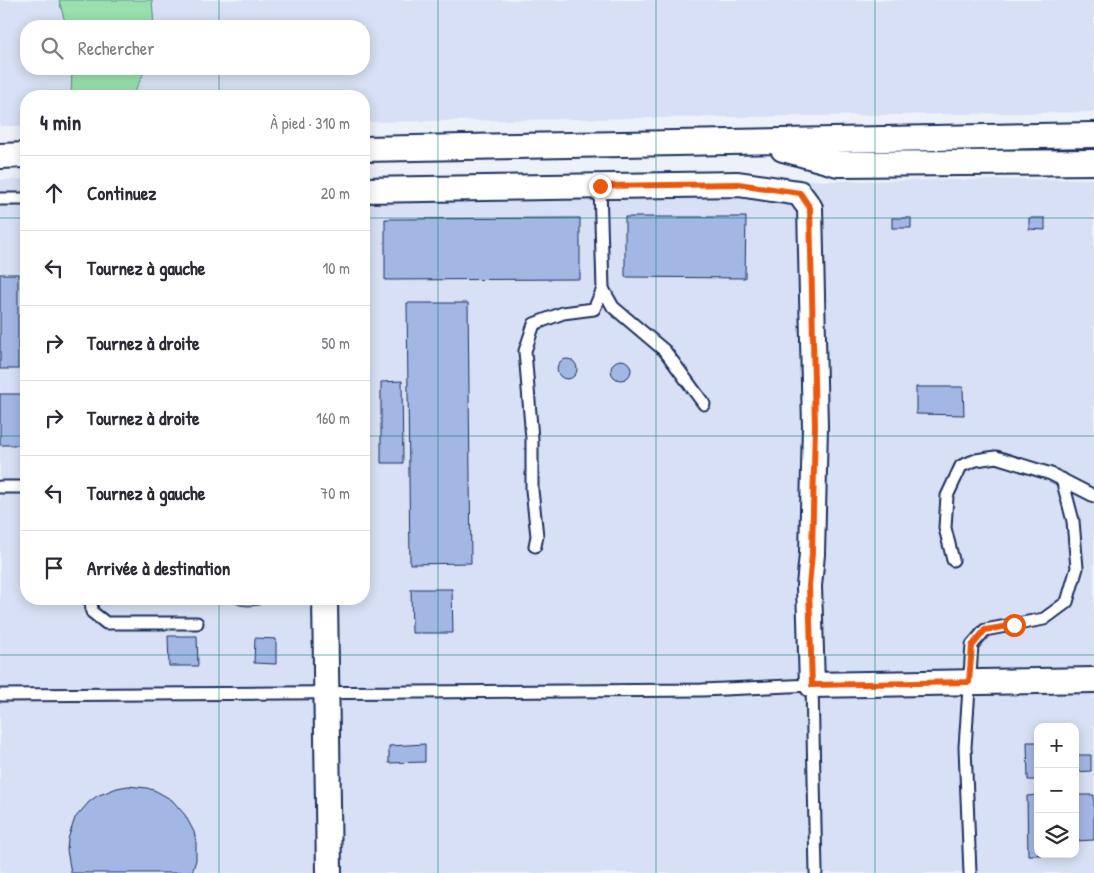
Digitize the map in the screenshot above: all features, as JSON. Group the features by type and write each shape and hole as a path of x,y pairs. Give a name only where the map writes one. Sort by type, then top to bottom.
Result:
{"street":[{"path":"370,149 760,143 1094,135"},
{"path":"760,143 838,164 1094,162"},
{"path":"0,156 20,155"},
{"path":"370,190 738,184 800,193 810,208 815,426 812,554 809,586 812,685 1094,680"},
{"path":"325,605 329,873"}],"lane":[{"path":"535,546 537,536 532,490 532,439 525,351 534,324 563,313 594,309 602,289 600,186"},
{"path":"0,199 20,199"},
{"path":"602,289 613,307 665,351 704,404"},
{"path":"953,560 944,528 947,496 961,466 976,460 996,457 1034,467 1094,496"},
{"path":"970,873 965,747 972,646 985,630 1044,618 1067,602 1077,568 1073,521 1062,479"},
{"path":"0,487 20,487"},
{"path":"91,605 92,612 106,623 197,623"},
{"path":"0,695 702,690 812,685 816,873"}],"shaded area":[{"path":"0,0 1094,0 1094,112 370,122 370,90 20,90 20,126 0,126"},
{"path":"734,172 824,181 1094,179 1094,873 0,873 0,180 20,179 20,605 370,605 370,176"}],"green space":[{"path":"59,0 152,0 154,20 64,20"},
{"path":"72,75 143,75 135,90 71,90"}],"building":[{"path":"625,217 746,217 745,278 625,277"},
{"path":"580,218 580,279 385,280 385,219"},
{"path":"892,218 911,218 911,228 892,228"},
{"path":"1029,218 1045,218 1045,230 1029,229"},
{"path":"0,274 18,274 18,369 0,369"},
{"path":"407,303 468,303 471,563 410,564"},
{"path":"567,359 574,362 577,369 574,376 567,379 560,376 557,369 560,362"},
{"path":"617,360 625,360 631,366 631,374 625,380 617,380 611,374 611,366"},
{"path":"402,381 403,463 381,463 381,382"},
{"path":"916,387 963,387 964,415 916,414"},
{"path":"0,394 20,394 20,445 0,445"},
{"path":"411,589 452,589 453,633 412,633"},
{"path":"168,636 197,636 198,666 169,666"},
{"path":"255,638 276,639 276,664 254,663"},
{"path":"1027,742 1034,742 1034,780 1028,780"},
{"path":"425,744 425,762 389,763 389,746"},
{"path":"1079,755 1091,755 1091,771 1079,772"},
{"path":"128,786 156,791 172,800 185,815 194,832 196,841 196,860 192,873 71,873 67,850 68,839 75,818 97,796"},
{"path":"1034,795 1034,855 1028,855 1027,796"},
{"path":"1079,795 1094,795 1094,840 1079,841"}],"route":[{"path":"600,186 738,184 800,193 810,208 815,426 812,554 809,586 812,685 969,682 972,646 985,630 1014,625"}]}
